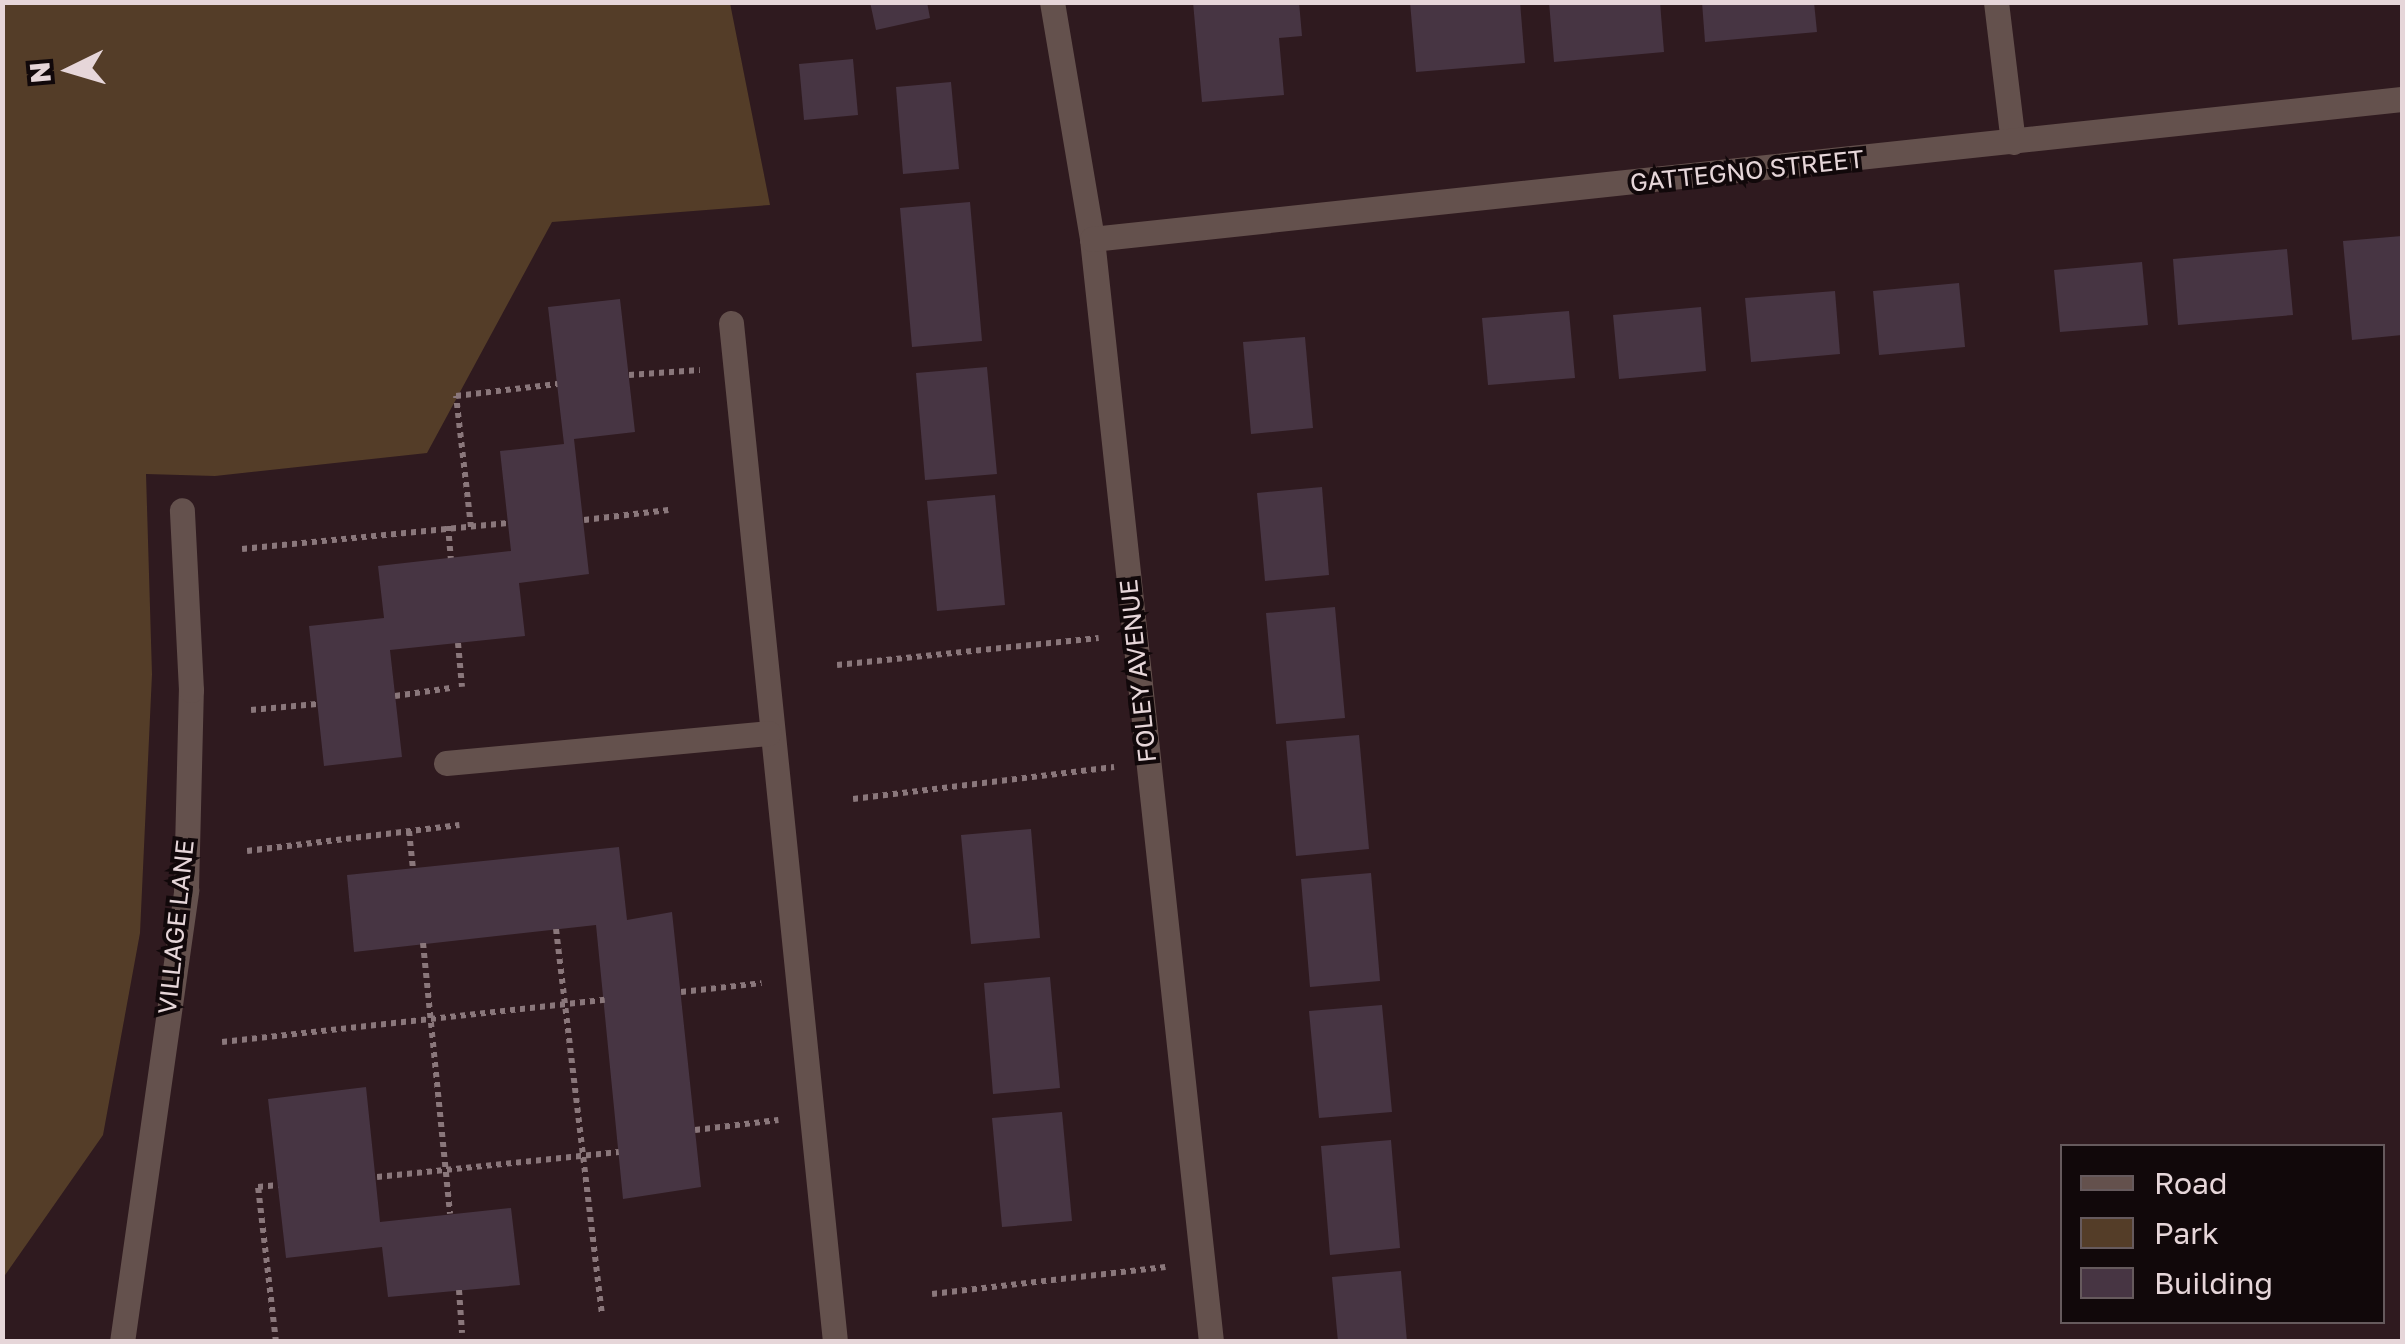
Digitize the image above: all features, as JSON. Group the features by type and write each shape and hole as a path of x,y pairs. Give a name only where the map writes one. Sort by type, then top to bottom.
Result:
{"street":[{"name":"FOLEY AVENUE","path":"1052,2 1092,240 1211,1342"},
{"path":"1996,2 2012,142"},
{"name":"GATTEGNO STREET","path":"1092,240 2402,99"},
{"path":"731,323 769,733 835,1342"},
{"name":"VILLAGE LANE","path":"122,1342 186,890 191,690 182,510"},
{"path":"446,764 769,733"}],"path":[{"path":"628,375 701,370"},
{"path":"471,526 456,396 557,384"},
{"path":"584,520 668,510"},
{"path":"242,549 448,526 508,524"},
{"path":"448,526 451,558"},
{"path":"837,666 1104,638"},
{"path":"458,643 462,687"},
{"path":"395,696 450,688"},
{"path":"251,710 318,704"},
{"path":"853,800 1117,767"},
{"path":"247,851 459,825"},
{"path":"410,831 413,868"},
{"path":"556,929 562,1005 602,1315"},
{"path":"423,944 450,1214"},
{"path":"681,992 768,982"},
{"path":"222,1042 605,1000"},
{"path":"696,1130 784,1120"},
{"path":"378,1177 619,1152"},
{"path":"276,1342 258,1187 278,1186"},
{"path":"932,1294 1171,1267"},
{"path":"458,1290 462,1333"}],"green space":[{"path":"3,2 730,3 770,205 552,222 427,453 215,476 146,474 152,674 140,933 103,1135 3,1278"}],"building":[{"path":"870,2 927,2 930,18 876,30"},
{"path":"1193,2 1299,2 1302,36 1279,38 1284,95 1202,102"},
{"path":"1410,2 1520,2 1525,63 1416,72"},
{"path":"1549,2 1660,2 1664,52 1554,62"},
{"path":"1702,2 1814,2 1817,32 1705,42"},
{"path":"853,59 858,115 804,120 799,64"},
{"path":"951,82 959,169 903,174 896,87"},
{"path":"970,202 982,341 912,347 900,208"},
{"path":"2402,236 2402,335 2352,340 2343,241"},
{"path":"2287,249 2293,315 2178,325 2173,259"},
{"path":"2142,262 2148,325 2060,332 2054,270"},
{"path":"1959,283 1965,347 1879,355 1873,291"},
{"path":"1835,291 1840,354 1751,362 1745,298"},
{"path":"620,299 635,432 574,439 589,574 519,583 525,636 390,650 402,757 324,766 309,626 384,618 378,566 511,551 500,451 564,444 548,307"},
{"path":"1701,307 1706,371 1619,379 1613,315"},
{"path":"1569,311 1575,378 1488,385 1482,318"},
{"path":"1305,337 1313,428 1251,434 1243,342"},
{"path":"987,367 997,474 925,480 916,373"},
{"path":"1322,487 1329,575 1265,581 1257,493"},
{"path":"995,495 1005,605 937,611 927,501"},
{"path":"1335,607 1345,718 1276,724 1266,613"},
{"path":"1359,735 1369,849 1296,856 1286,741"},
{"path":"1031,829 1040,938 971,944 961,835"},
{"path":"619,847 627,920 672,912 701,1187 623,1199 596,925 354,952 347,875"},
{"path":"1371,873 1380,981 1310,987 1301,879"},
{"path":"1050,977 1060,1088 993,1094 984,983"},
{"path":"1382,1005 1392,1112 1319,1118 1309,1011"},
{"path":"366,1087 380,1222 511,1208 520,1285 388,1297 382,1247 286,1258 268,1099"},
{"path":"1062,1112 1072,1221 1002,1227 992,1118"},
{"path":"1391,1140 1400,1248 1330,1255 1321,1146"},
{"path":"1401,1271 1407,1342 1338,1342 1332,1277"}]}
